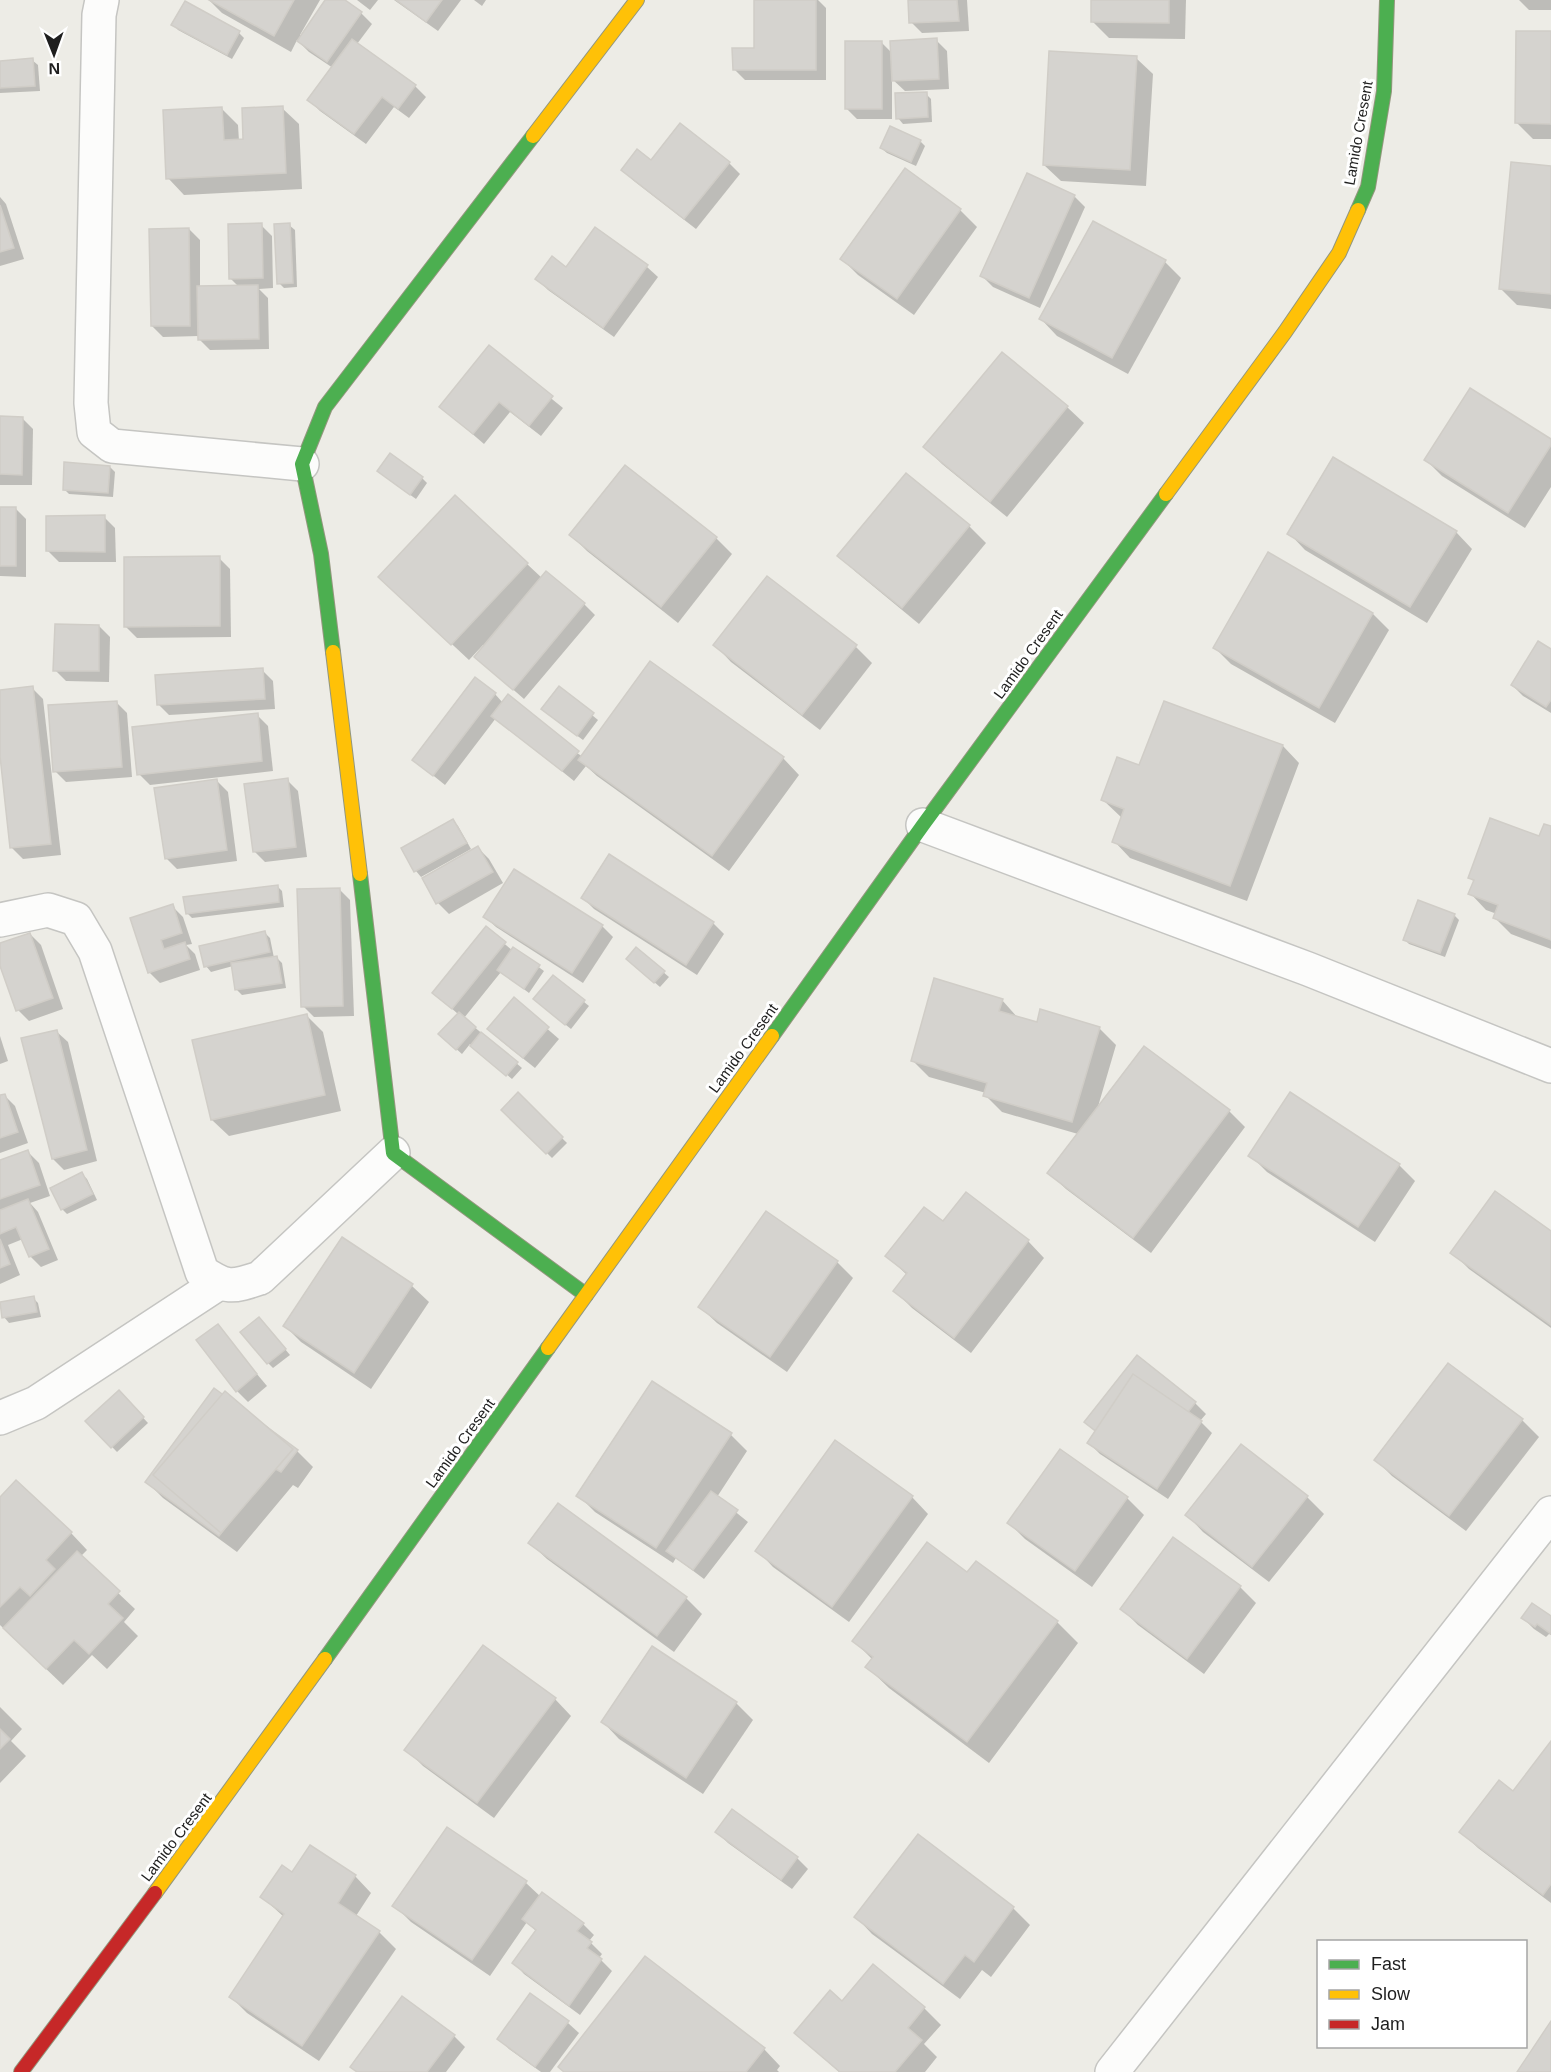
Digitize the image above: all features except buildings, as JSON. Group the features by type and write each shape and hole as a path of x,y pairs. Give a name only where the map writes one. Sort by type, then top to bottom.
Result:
{"street":[{"path":"102,0 99,15 91,392 94,432 112,446 302,464"},
{"path":"586,1295 393,1154 321,554 302,464 325,407 638,0"},
{"name":"Lamido Cresent","path":"21,2072 230,1792 923,825 1285,332 1339,253 1368,187 1384,91 1387,0"},
{"path":"923,825 1308,969 1551,1066"},
{"path":"0,920 48,910 76,919 95,951 202,1272 219,1283 236,1286 260,1278 393,1154"},
{"path":"0,1418 36,1403 219,1283"},
{"path":"1112,2072 1551,1513"}],"traffic: fast":[{"path":"1358,210 1368,187 1384,91 1387,0"},
{"path":"333,652 321,554 302,464 325,407 533,136"},
{"path":"772,1036 923,825 1166,494"},
{"path":"360,874 393,1153 586,1295"},
{"path":"325,1659 548,1348"}],"traffic: slow":[{"path":"533,136 637,0"},
{"path":"1166,494 1285,332 1339,253 1358,210"},
{"path":"333,652 360,874"},
{"path":"548,1348 772,1036"},
{"path":"155,1893 325,1659"}],"traffic: jam":[{"path":"21,2072 155,1893"}]}
